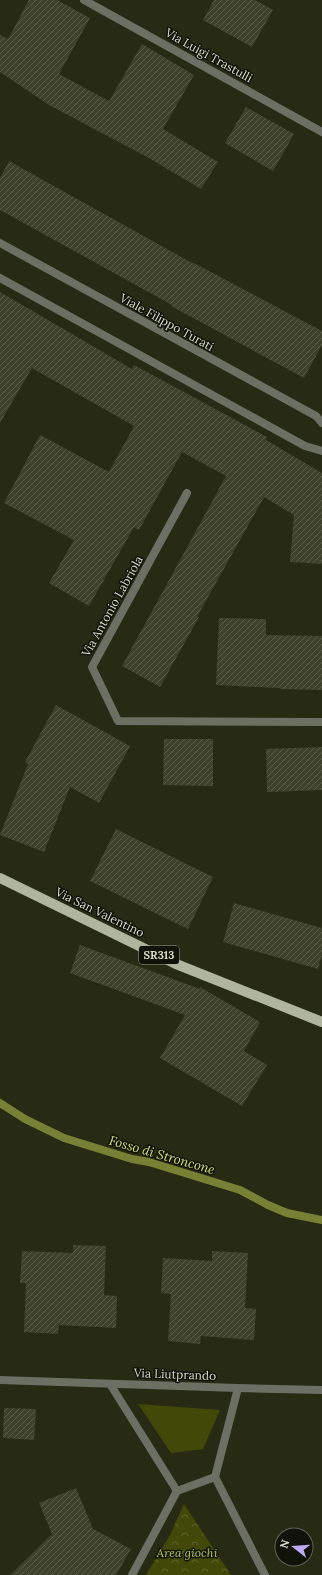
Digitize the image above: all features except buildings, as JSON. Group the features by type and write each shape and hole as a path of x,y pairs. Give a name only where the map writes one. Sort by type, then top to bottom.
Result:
{"main road":[{"name":"Via San Valentino","path":"0,878 176,964 322,1022"}],"street":[{"name":"Via Luigi Trastulli","path":"84,0 322,132"},
{"name":"Viale Filippo Turati","path":"0,244 316,416 322,422"},
{"path":"0,278 305,446 322,451"},
{"name":"Via Antonio Labriola","path":"187,493 92,667 118,721 322,722"},
{"name":"Via Liutprando","path":"0,1380 322,1390"},
{"path":"110,1384 177,1491"},
{"path":"238,1388 215,1477 265,1575"},
{"path":"132,1575 177,1491 215,1477"}],"green space":[{"path":"138,1404 220,1410 203,1449 171,1453"},
{"name":"Area giochi","path":"184,1504 231,1575 146,1575 169,1537"}],"waterway":[{"name":"Fosso di Stroncone","path":"0,1103 25,1119 64,1138 240,1190 287,1213 322,1220"}]}
